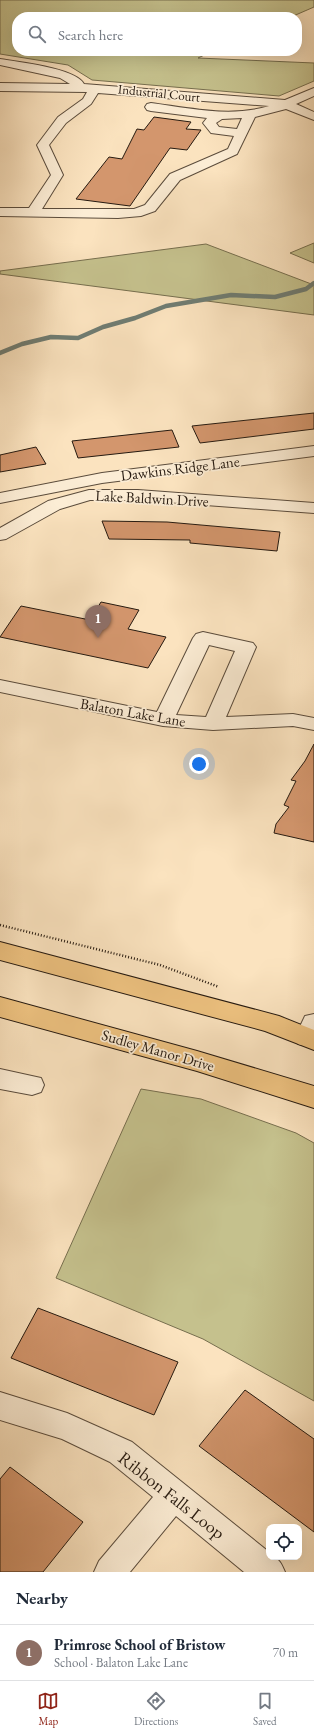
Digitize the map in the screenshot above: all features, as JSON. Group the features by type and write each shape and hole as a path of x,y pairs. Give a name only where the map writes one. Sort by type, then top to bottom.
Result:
{"main road":[{"path":"0,951 312,1033"},
{"name":"Sudley Manor Drive","path":"0,1007 133,1042 248,1075 314,1097"}],"street":[{"path":"0,62 64,75 89,88"},
{"path":"0,87 89,88 285,104 314,116"},
{"path":"33,213 57,175 43,145 62,120 87,101 89,88"},
{"name":"Industrial Court","path":"241,133 216,130 209,123 212,118 217,116 250,114 270,110 314,92"},
{"name":"Industrial Court","path":"87,101 102,102"},
{"name":"Industrial Court","path":"141,106 227,115"},
{"path":"0,212 118,214 136,213 150,208 175,177 233,151 250,114"},
{"name":"Dawkins Ridge Lane","path":"0,498 102,478 314,451"},
{"name":"Lake Baldwin Drive","path":"0,536 54,505 89,495 138,495 314,508"},
{"path":"162,720 204,638 246,647 213,724"},
{"name":"Balaton Lake Lane","path":"0,686 162,720 213,724 293,720 314,724"},
{"path":"0,1079 32,1085"},
{"name":"Ribbon Falls Loop","path":"0,1406 67,1427 121,1452 269,1572"},
{"path":"110,1572 174,1494"}],"path":[{"path":"0,925 160,965 223,989"}],"shaded area":[{"path":"0,0 314,0 314,7 302,12 12,12 12,56 0,54"},
{"path":"12,56 202,56 198,58 314,63 314,81 279,96 92,80 68,65"},
{"path":"314,243 314,263 290,253"},
{"path":"206,244 314,285 314,315 0,274 0,271"},
{"path":"141,1089 201,1099 296,1133 314,1143 314,1401 203,1339 56,1278"}],"building":[{"path":"154,117 191,122 186,129 201,130 187,150 170,148 130,206 76,199 109,157 122,159 137,129 144,130"},
{"path":"314,413 314,429 200,443 192,426"},
{"path":"172,430 179,447 78,458 72,441"},
{"path":"36,447 46,464 0,472 0,455"},
{"path":"102,521 167,522 280,532 277,551 190,543 190,540 109,539"},
{"path":"101,602 139,610 128,629 166,637 148,668 0,637 21,606 90,620"},
{"path":"314,744 314,842 274,833 276,824 289,807 284,805 296,781 291,780 305,761"},
{"path":"38,1308 178,1362 154,1415 11,1358"},
{"path":"245,1390 314,1439 314,1532 199,1446"},
{"path":"10,1467 83,1522 43,1572 0,1572 0,1479"}],"waterway":[{"path":"0,353 22,344 51,337 78,338 103,327 135,318 166,306 231,295 275,297 306,289 314,283"}],"place":[{"name":"Primrose School of Bristow","path":"98,638"}]}
